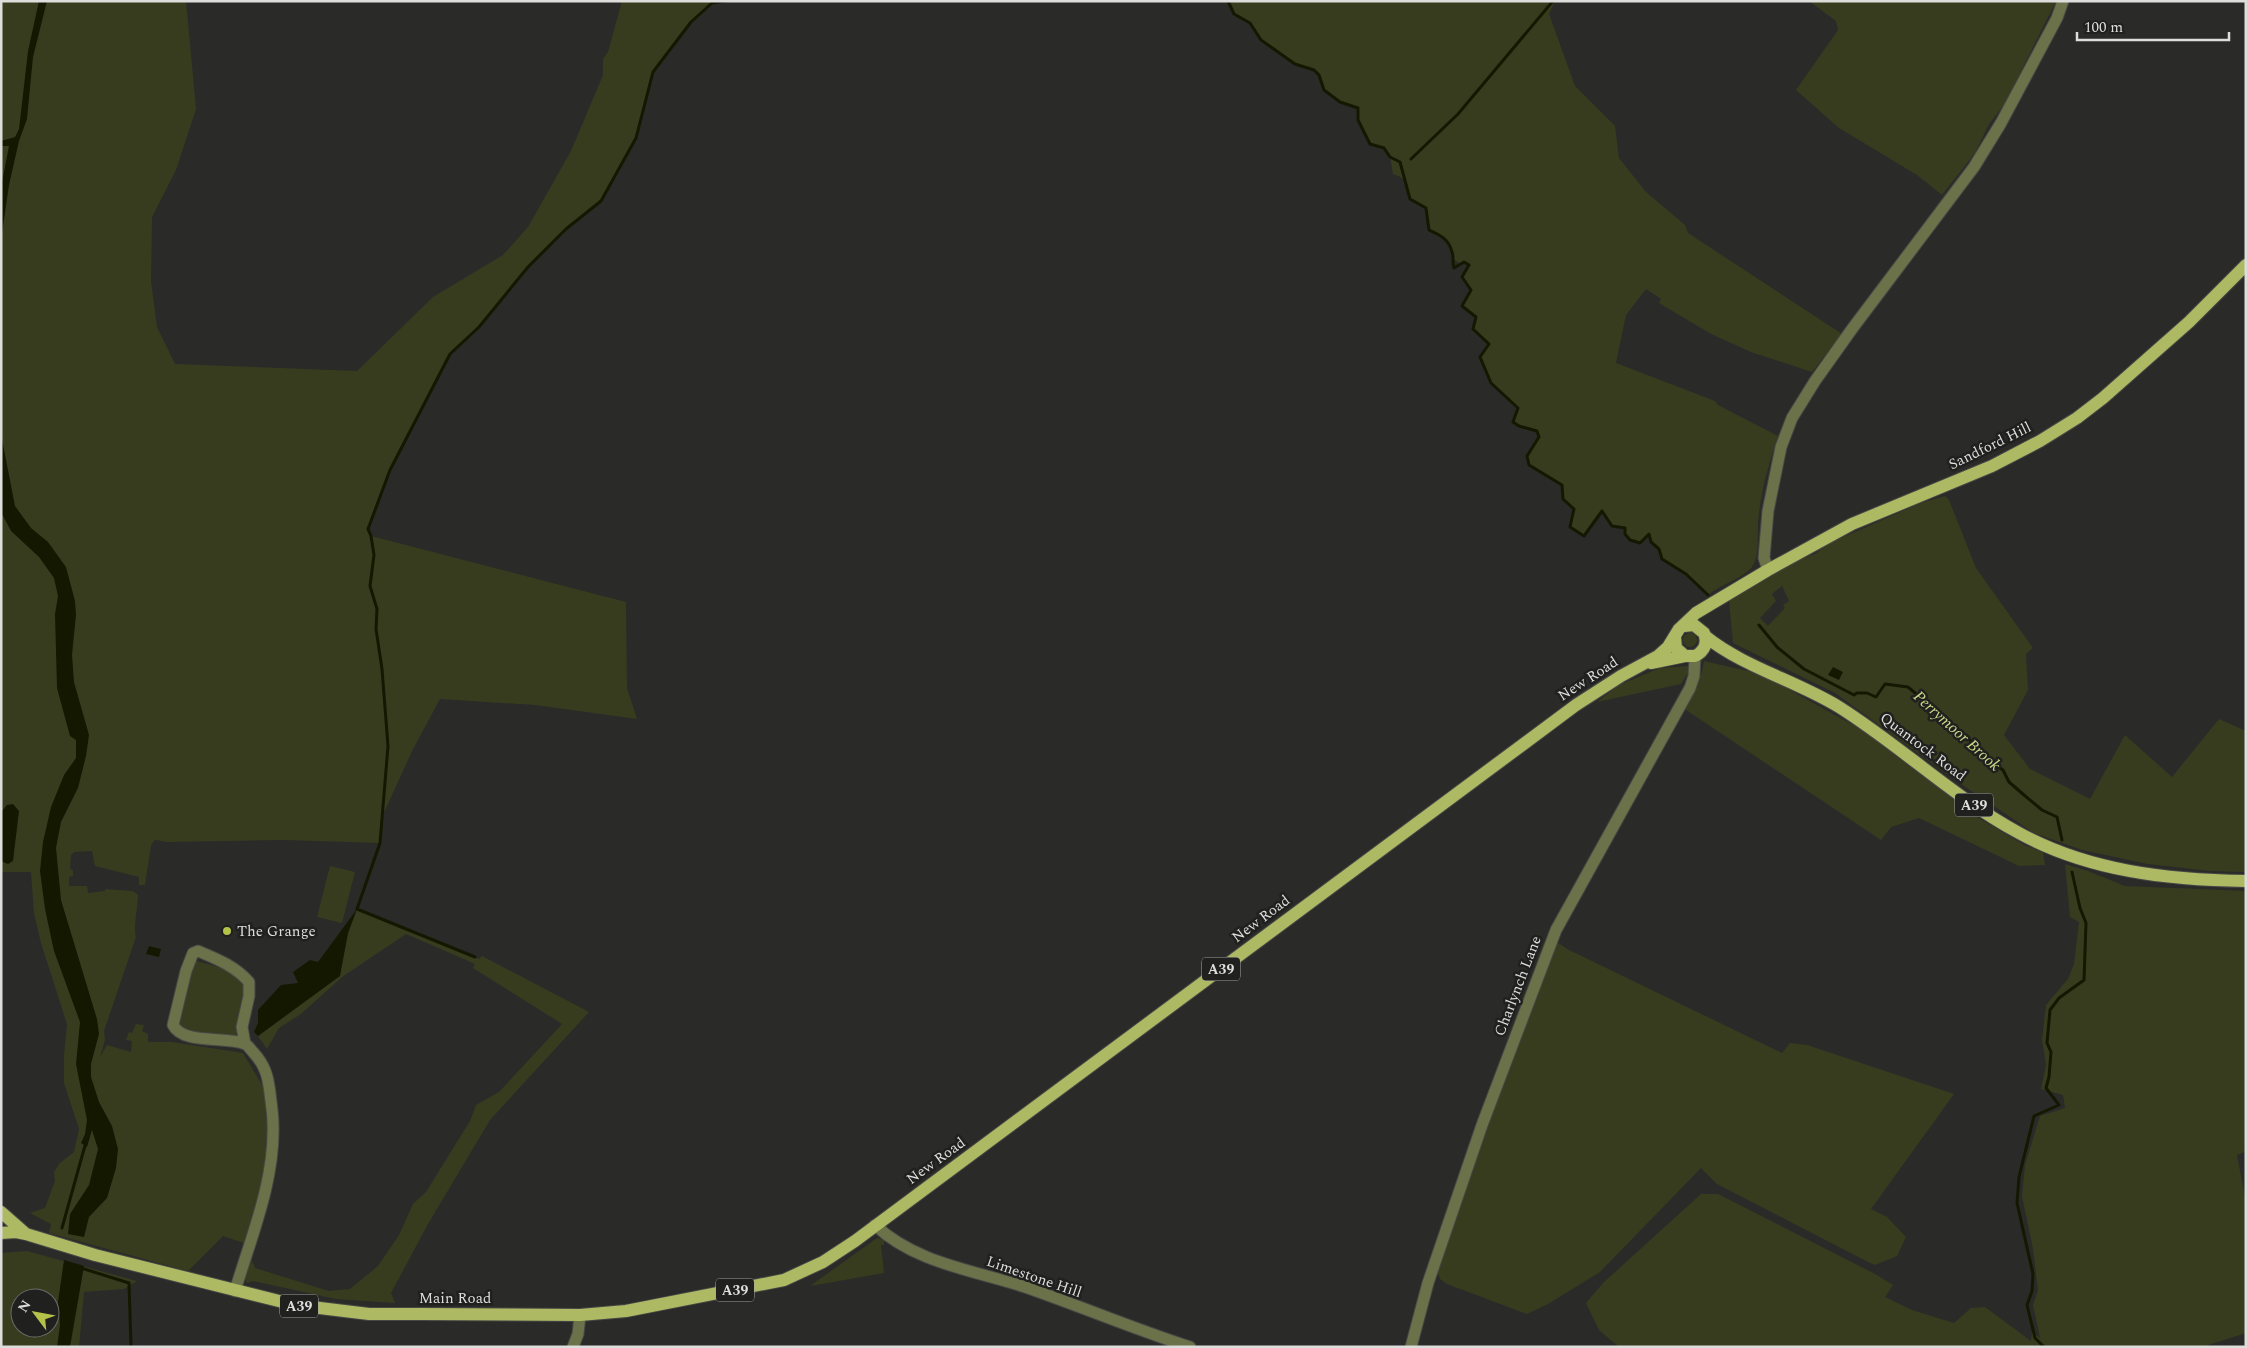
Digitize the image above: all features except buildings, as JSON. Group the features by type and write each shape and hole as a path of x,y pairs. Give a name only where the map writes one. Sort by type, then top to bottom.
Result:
{"main road":[{"name":"Sandford Hill","path":"1684,626 1696,613 1712,603 1852,524 1992,466 2040,441 2077,418 2110,392 2189,322 2246,265"},
{"path":"1675,637 1676,648 1693,655 1705,646 1706,618 1712,603"},
{"name":"A39","path":"1675,637 1684,626 1694,625 1705,635"},
{"name":"Quantock Road","path":"1705,635 1730,652 1837,706 1882,736 1980,809 2018,833 2042,845 2095,864 2149,875 2197,880 2246,882"},
{"name":"New Road","path":"1647,664 1668,647 1675,637"},
{"name":"Quantock Road","path":"1693,655 1730,652"},
{"name":"New Road","path":"874,1225 1576,705 1621,676 1647,664 1693,655"},
{"name":"Main Road","path":"1,1212 26,1234"},
{"name":"Main Road","path":"1,1233 16,1232 26,1234 86,1252 235,1291 316,1309 369,1314 580,1315 626,1311 784,1280 823,1262 874,1225"}],"street":[{"path":"1768,570 1764,558 1768,511 1781,447 1792,418 1815,381 1974,167 2001,123 2057,18 2063,1"},
{"name":"Charlynch Lane","path":"1410,1347 1428,1283 1482,1125 1556,930 1690,688 1694,676 1693,655"},
{"path":"235,1291 259,1220 268,1172 273,1124 268,1075 260,1059 245,1044 242,1027 249,996 249,982 241,973 226,963 198,951 194,953 186,971 173,1025 180,1033 211,1040 245,1044"},
{"name":"Limestone Hill","path":"874,1225 892,1241 924,1256 1026,1287 1104,1318 1190,1347"},
{"path":"574,1347 578,1334 580,1315"}],"shaded area":[{"path":"1,1 186,1 196,109 176,170 152,217 151,281 157,327 175,364 357,371 433,297 503,255 528,227 571,151 603,75 603,59 608,52 622,1 725,1 712,3 691,22 653,72 636,138 601,201 566,229 528,267 479,327 450,354 390,470 368,529 371,536 626,602 627,688 637,719 535,705 440,699 412,751 383,815 380,843 284,840 168,842 155,840 151,845 145,885 139,885 139,877 95,866 92,851 74,852 71,855 70,869 73,870 73,876 69,877 69,886 87,886 88,893 105,891 105,889 133,891 138,895 136,937 104,1031 105,1040 100,1057 107,1045 131,1052 132,1041 126,1040 129,1032 132,1033 136,1024 144,1025 142,1031 148,1034 148,1042 172,1042 243,1053 270,1094 276,1123 250,1245 223,1236 188,1271 49,1233 51,1224 30,1213 45,1208 55,1181 54,1172 60,1163 74,1152 79,1129 64,1083 67,1024 41,943 34,913 31,872 1,872"},
{"path":"39,1 47,1 33,57 27,119 19,141 9,185 1,240 1,187 9,146 1,146 1,141 15,137 19,129 28,51"},
{"path":"1228,1 1555,1 1549,14 1575,86 1615,126 1619,158 1646,192 1685,225 1688,233 1842,334 1812,372 1751,352 1711,334 1659,303 1661,299 1646,289 1626,315 1616,363 1715,401 1718,405 1778,436 1768,468 1761,501 1757,555 1752,567 1748,571 1708,595 1686,574 1662,559 1659,549 1651,542 1649,534 1640,543 1630,540 1625,534 1625,528 1612,526 1602,511 1584,536 1570,527 1574,509 1563,499 1562,485 1529,465 1527,456 1539,437 1537,431 1519,426 1513,422 1518,408 1491,383 1480,357 1488,344 1473,329 1476,317 1462,306 1471,290 1462,277 1468,265 1464,262 1461,264 1452,258 1449,243 1438,234 1429,230 1426,208 1410,199 1404,180 1393,174 1390,157 1384,148 1370,144 1358,118 1358,108 1340,102 1324,90 1319,75 1314,70 1295,64 1261,40 1250,23 1234,14"},
{"path":"1809,1 2056,1 2004,105 1989,124 1975,153 1942,195 1917,175 1839,128 1796,90 1838,30 1836,21"},
{"path":"1,434 15,506 31,528 48,542 66,567 75,601 76,615 72,655 74,682 89,735 78,788 61,822 56,848 61,900 97,1019 99,1034 91,1064 91,1077 99,1102 112,1126 118,1149 116,1168 107,1198 89,1217 84,1237 68,1234 70,1214 89,1185 98,1149 92,1130 87,1147 81,1143 85,1134 87,1120 76,1064 80,1022 54,951 45,909 40,871 43,842 51,807 64,775 76,758 76,740 70,736 57,688 55,614 58,596 54,578 39,557 11,531 1,512"},
{"path":"1945,496 1949,500 1976,568 2033,648 2026,654 2028,690 2004,735 2030,769 2090,799 2125,735 2172,777 2219,719 2246,731 2246,872 2210,871 2148,864 2082,850 2034,833 1955,780 1835,693 1733,643 1729,600 1787,564 1815,554 1830,543 1921,503","holes":["1782,586 1789,601 1783,605 1785,608 1768,626 1760,618 1776,601 1772,594"]},
{"path":"1690,633 1695,635 1697,640 1695,645 1690,647 1685,645 1683,640 1685,635"},
{"path":"1704,661 1761,674 1862,730 1972,814 2024,845 2043,852 2045,865 2019,866 1919,818 1891,827 1881,840 1683,708 1701,676"},
{"path":"1688,666 1688,673 1681,684 1597,702 1619,685 1660,668"},
{"path":"1833,667 1843,672 1839,680 1828,675"},
{"path":"13,804 19,811 13,861 8,864 1,859 2,811 7,805"},
{"path":"2065,864 2125,886 2246,891 2246,1148 2244,1152 2237,1155 2246,1202 2246,1333 2202,1347 1619,1347 1599,1330 1586,1303 1603,1283 1701,1194 1718,1194 1875,1274 1893,1285 1885,1297 1912,1310 1954,1323 1971,1308 1985,1307 2031,1341 2032,1332 2040,1338 2033,1305 2038,1290 2033,1249 2022,1196 2025,1165 2040,1116 2065,1108 2063,1095 2041,1089 2046,1065 2042,1040 2046,1005 2068,979 2074,964 2079,922 2070,917"},
{"path":"330,866 355,872 342,923 317,917"},
{"path":"357,909 479,959 482,956 589,1012 490,1120 428,1224 391,1293 395,1303 336,1299 253,1281 247,1283 243,1275 252,1261 255,1268 329,1291 350,1289 378,1266 399,1235 413,1204 426,1192 470,1121 476,1105 499,1092 562,1024 473,968 475,964 406,934 342,977 301,1014 279,1028 267,1049 258,1036 339,976 348,933"},
{"path":"357,909 348,933 340,976 258,1036 254,1032 258,1023 258,1010 281,985 298,983 293,972 310,960 318,962"},
{"path":"1557,942 1567,949 1782,1053 1790,1043 1807,1045 1954,1094 1871,1209 1887,1217 1906,1237 1897,1256 1875,1265 1870,1263 1717,1184 1701,1168 1600,1272 1548,1304 1527,1314 1447,1284 1440,1279 1437,1270 1511,1060"},
{"path":"149,946 161,949 159,957 146,954"},
{"path":"197,961 235,974 245,986 245,1004 235,1039 206,1035 178,1026 194,964"},
{"path":"877,1238 884,1240 884,1245 881,1245 884,1273 810,1286"},
{"path":"27,1251 137,1281 124,1289 84,1292 79,1347 1,1347 1,1253"},
{"path":"64,1260 84,1266 70,1347 57,1347 58,1338 60,1338 60,1288"}],"waterway":[{"path":"475,957 357,909 380,843 388,746 382,669 376,629 377,609 370,586 374,555 368,529 390,470 450,354 479,327 528,267 566,229 601,201 636,138 653,72 691,22 712,3 725,1"},
{"name":"Perrymoor Brook","path":"1228,1 1234,14 1250,23 1261,40 1295,64 1314,70 1319,75 1324,90 1340,102 1358,108 1358,120 1370,144 1384,148 1390,157 1400,162 1410,199 1426,208 1429,230 1449,244 1453,254 1454,268 1464,262 1469,265 1462,277 1471,290 1462,306 1476,317 1473,329 1489,344 1480,357 1491,383 1518,408 1513,422 1519,426 1537,431 1539,437 1527,456 1529,465 1562,485 1563,499 1574,509 1570,527 1584,536 1602,511 1612,526 1625,528 1625,534 1630,540 1640,543 1649,534 1651,542 1659,549 1662,559 1686,574 1708,595"},
{"path":"1411,159 1458,114 1553,1"},
{"name":"Perrymoor Brook","path":"1759,625 1777,647 1804,669 1854,695 1857,693 1867,693 1876,697 1885,684 1908,687 1969,739 1988,760 2003,770 2009,782 2042,810 2057,817 2062,840"},
{"name":"Perrymoor Brook","path":"2044,1347 2035,1338 2027,1305 2032,1291 2033,1274 2017,1203 2019,1177 2034,1116 2059,1105 2046,1088 2051,1052 2047,1043 2050,1010 2059,998 2084,980 2086,923 2080,908 2072,872"},
{"path":"62,1228 86,1142"},
{"path":"81,1268 129,1283 131,1347"}],"place":[{"name":"The Grange","path":"227,931"}]}
